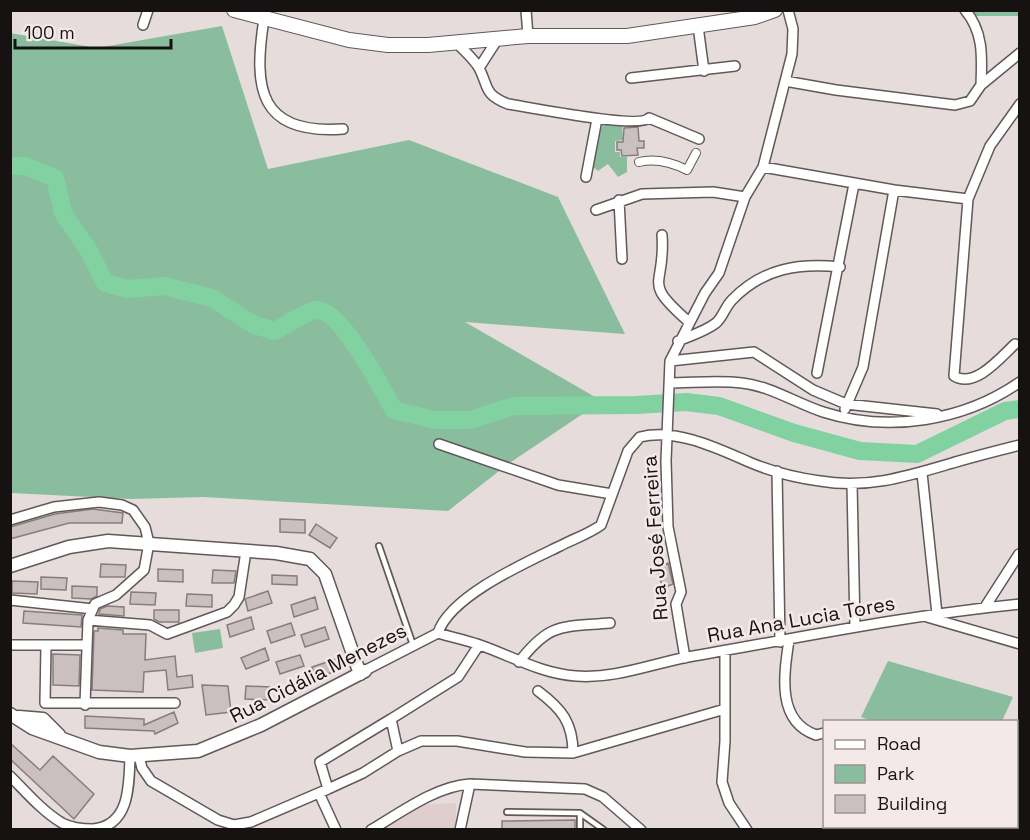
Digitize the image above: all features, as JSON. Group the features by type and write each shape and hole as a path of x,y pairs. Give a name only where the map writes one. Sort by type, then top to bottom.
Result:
{"main road":[{"path":"234,10 349,40 388,45 528,36 627,36 755,17 775,10"}],"street":[{"path":"143,24 148,10"},
{"name":"Rua José Ferreira","path":"686,658 676,604 681,589 668,527 666,434 670,361 678,341 719,273 746,197 763,166 794,40 788,10"},
{"path":"965,10 976,26 980,37 981,85"},
{"path":"528,36 529,11"},
{"path":"264,19 259,51 259,72 269,105 280,117 307,130 343,129"},
{"path":"698,26 704,70"},
{"path":"479,68 499,38"},
{"path":"456,42 479,68 483,83 497,100 597,118 639,122 649,118 699,139"},
{"path":"785,81 944,105 970,101 981,85 1020,53"},
{"path":"632,78 735,66"},
{"path":"1015,344 978,375 965,379 954,376 968,199 990,146 1020,104"},
{"path":"586,177 597,118"},
{"path":"639,162 664,161 687,170 696,153"},
{"path":"763,166 854,184 968,199"},
{"path":"817,373 840,267 854,184"},
{"path":"842,417 863,367 894,190"},
{"path":"596,210 619,200 653,193 713,192 746,197"},
{"path":"619,200 622,259"},
{"path":"662,235 663,258 657,280 658,291 668,304 689,322"},
{"path":"678,341 716,323 725,308 743,290 778,269 804,265 840,267"},
{"path":"670,361 700,360 739,352 754,352 813,390 846,404 863,408 947,415"},
{"path":"669,383 741,383 842,417 862,421 891,422 947,415 995,398 1020,382"},
{"path":"438,633 445,617 472,595 530,561 601,525 628,451 636,440 649,435 666,434 777,471 820,482 852,484 877,484 1020,445"},
{"path":"439,444 558,485 612,494"},
{"path":"777,471 784,677 787,705 801,728 816,735 823,733"},
{"path":"922,473 937,614"},
{"path":"852,484 855,627"},
{"path":"10,520 54,507 112,503 133,510 141,518 149,543 147,562 141,574 123,586 116,595 95,604 88,620 85,705"},
{"path":"10,566 89,543 128,541 246,551 310,560 321,567 363,672"},
{"path":"88,620 150,625 167,634 227,612 239,597 246,551"},
{"path":"985,607 1019,554"},
{"path":"10,600 93,609"},
{"name":"Rua Ana Lucia Tores","path":"590,676 614,674 686,658 855,627 985,607 1020,604"},
{"path":"922,616 1020,644"},
{"path":"519,662 539,638 555,628 610,623"},
{"name":"Rua Cidália Menezes","path":"15,715 32,728 99,752 135,756 198,751 218,744 438,633 479,645 519,662 566,675 590,676"},
{"path":"10,645 86,645"},
{"path":"43,719 46,645"},
{"path":"336,830 323,791 320,762 462,673 479,645"},
{"path":"725,652 722,782 729,802 747,830"},
{"path":"538,691 556,705 568,720 573,753"},
{"path":"45,703 85,705 175,703"},
{"path":"130,778 151,781 218,820 234,825 251,822 323,791 363,773 398,751 421,741 486,744 525,752 573,753 724,709"},
{"name":"Rua Cidália Menezes","path":"15,715 43,719 60,737"},
{"path":"391,719 398,751"},
{"path":"10,776 53,817 70,827 83,829 112,823 121,815 135,756"},
{"path":"135,756 151,781"},
{"path":"460,830 471,784"},
{"path":"371,830 437,794 453,787 471,784 585,789 603,797 641,830"}],"lane":[{"path":"379,546 413,645"},
{"path":"507,812 580,813 604,830"},
{"path":"580,813 580,830"}],"shaded area":[{"path":"456,803 456,829 373,830 415,805"}],"green space":[{"path":"973,11 1019,11 1019,16 972,16"},
{"path":"222,26 268,169 409,140 558,197 625,334 465,322 602,401 508,464 448,511 203,497 131,499 11,493 10,33 97,48"},
{"path":"602,125 622,125 623,140 615,141 615,152 620,152 620,157 627,157 627,172 618,177 608,164 598,171 593,167"},
{"path":"220,629 223,648 195,653 192,633"},
{"path":"888,661 1013,697 1002,720 870,720 861,717"}],"building":[{"path":"638,127 639,141 644,141 644,148 637,148 638,155 622,156 621,150 617,150 617,142 623,142 624,128"},
{"path":"93,509 123,513 122,523 69,523 10,539 10,527 55,514"},
{"path":"280,519 305,520 305,533 280,532"},
{"path":"316,524 337,538 330,548 309,535"},
{"path":"668,563 673,584 663,588 656,567"},
{"path":"101,564 126,565 125,577 100,577"},
{"path":"158,569 183,570 183,582 158,581"},
{"path":"213,570 236,571 234,583 212,583"},
{"path":"272,575 297,576 297,585 272,584"},
{"path":"41,577 67,578 66,590 41,589"},
{"path":"12,581 38,582 37,594 12,593"},
{"path":"72,586 97,587 97,596 91,599 72,598"},
{"path":"268,591 272,603 248,611 245,599"},
{"path":"131,592 156,593 155,605 130,604"},
{"path":"187,594 212,595 212,607 186,606"},
{"path":"315,597 318,609 294,617 291,605"},
{"path":"107,606 124,607 124,616 99,614 100,609"},
{"path":"154,610 179,610 179,622 159,622 154,619"},
{"path":"24,611 82,615 81,627 23,623"},
{"path":"251,617 254,629 230,637 227,625"},
{"path":"291,623 295,635 271,643 267,631"},
{"path":"325,627 329,639 305,647 301,635"},
{"path":"98,628 123,630 123,634 146,634 145,660 175,656 177,677 192,675 193,687 168,690 166,670 144,672 143,692 92,690 94,631 98,631"},
{"path":"265,648 269,660 246,669 241,658"},
{"path":"53,654 80,655 79,686 53,685"},
{"path":"300,655 304,666 280,674 276,662"},
{"path":"336,659 339,670 316,678 312,667"},
{"path":"202,685 228,686 231,712 206,715"},
{"path":"246,686 271,687 270,700 245,699"},
{"path":"174,712 178,723 155,734 154,731 85,728 85,716 144,719 144,725"},
{"path":"10,743 40,770 53,756 94,794 74,819 10,759"},
{"path":"575,820 575,830 502,830 502,821"}],"waterway":[{"path":"10,166 26,166 55,178 63,213 89,251 105,283 128,289 164,286 212,298 254,325 275,331 312,311 326,313 349,335 394,410 435,420 470,420 513,406 636,405 686,402 719,406 794,433 860,451 917,454 1005,411 1020,409"}]}
